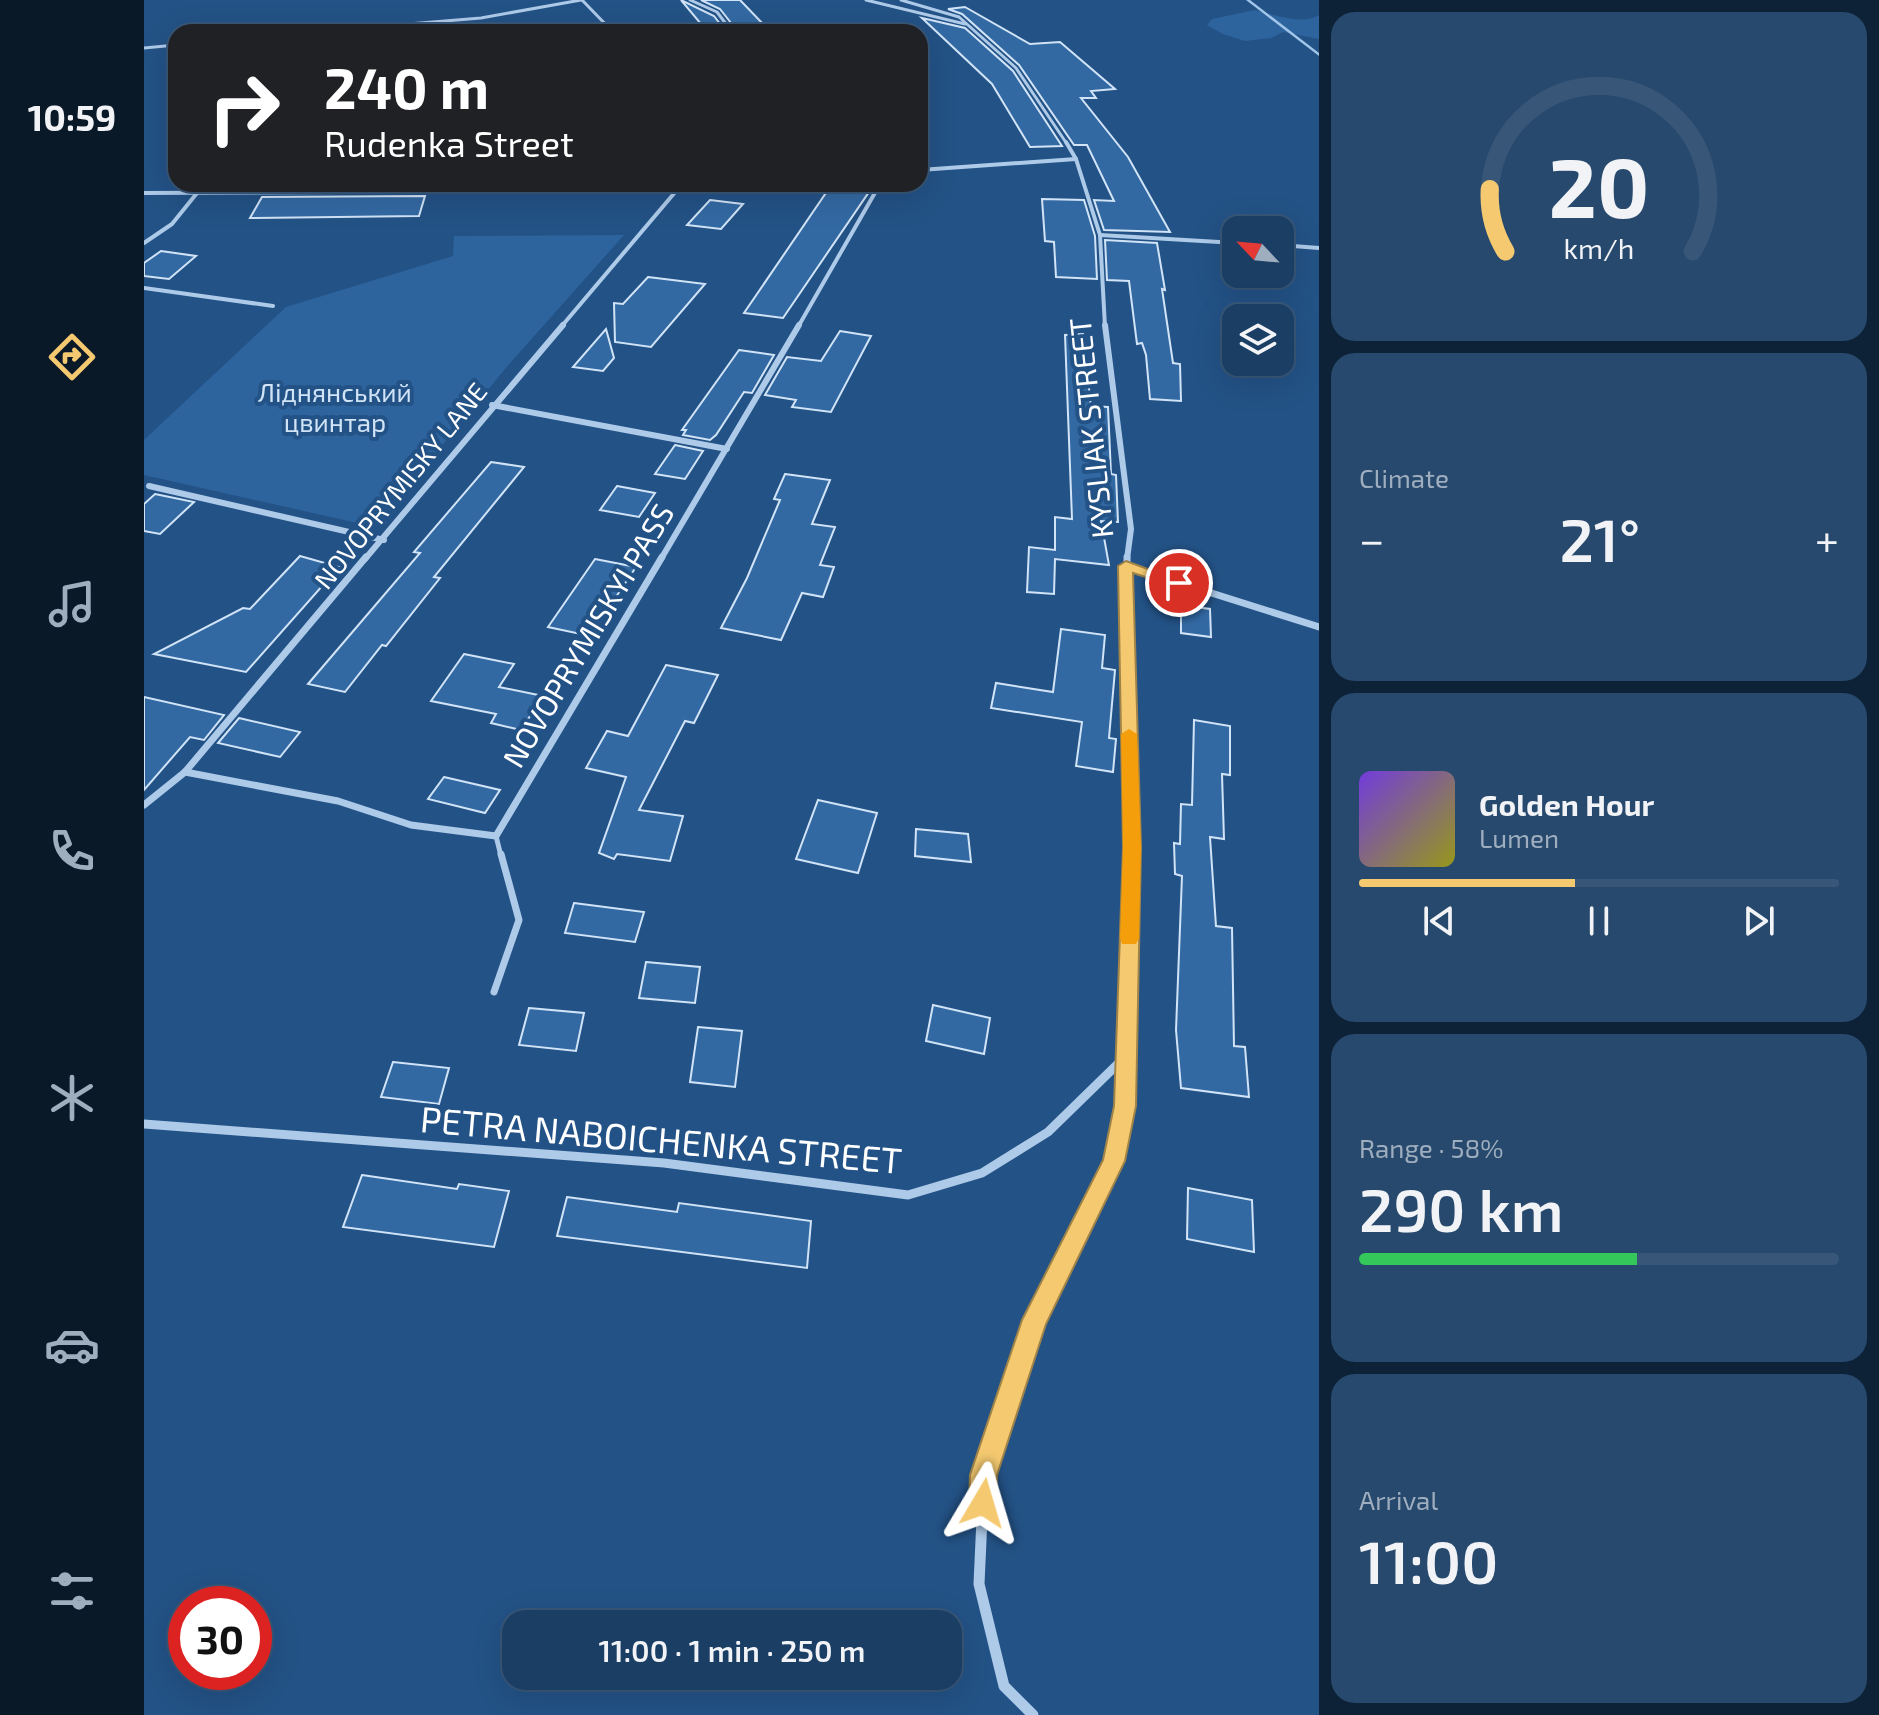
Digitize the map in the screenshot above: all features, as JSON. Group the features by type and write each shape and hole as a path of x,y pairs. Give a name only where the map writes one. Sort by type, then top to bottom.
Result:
{"street":[{"path":"405,24 498,16 548,9 582,0 605,24"},
{"path":"690,0 717,12 726,24"},
{"path":"866,0 966,24"},
{"name":"KYSLIAK STREET","path":"901,0 959,17 1016,68 1047,110 1076,159 1100,235 1104,315 1131,529 1126,566 1132,847 1125,1106 1114,1161 1035,1320 984,1475 979,1584 1004,1686 1033,1715"},
{"path":"144,48 168,46"},
{"path":"928,169 1076,159"},
{"path":"144,193 241,192"},
{"name":"NOVOPRYMISKY LANE","path":"144,805 185,772 675,192"},
{"name":"NOVOPRYMISKYI PASS","path":"496,836 727,449 875,192"},
{"path":"144,243 172,224 197,193"},
{"path":"1100,235 1222,242"},
{"path":"1294,246 1319,248"},
{"path":"144,288 273,306"},
{"path":"492,405 727,449"},
{"path":"149,486 384,540"},
{"path":"1126,566 1319,627"},
{"path":"185,772 338,801 411,825 496,836"},
{"name":"PETRA NABOICHENKA STREET","path":"144,1124 664,1163 908,1195 982,1173 1048,1132 1127,1055"}],"lane":[{"path":"494,992 519,920 496,836"}],"green space":[{"path":"1255,10 1296,19 1319,15 1319,39 1283,32 1271,38 1245,41 1207,25 1212,19"},
{"name":"Ліднянський цвинтар","path":"624,235 505,369 375,527 144,475 144,440 286,307 453,256 454,236"}],"building":[{"path":"681,0 714,16 720,24 701,24"},
{"path":"701,0 740,0 763,24 732,24 720,9"},
{"path":"965,7 1030,44 1060,42 1115,89 1091,91 1096,98 1081,98 1128,157 1170,232 1104,230 1094,200 1114,201 1087,145 1074,145 1019,65 962,14 948,9"},
{"path":"922,18 965,28 1013,71 1062,146 1030,147 992,84"},
{"path":"827,192 869,192 783,318 744,313"},
{"path":"425,196 419,216 250,218 262,197"},
{"path":"1042,199 1084,200 1095,236 1097,279 1056,277 1054,242 1045,241"},
{"path":"710,200 743,204 721,229 687,225"},
{"path":"1105,240 1157,243 1173,363 1180,364 1181,401 1150,399 1146,355 1142,343 1137,344 1129,281 1107,280"},
{"path":"161,251 196,256 169,279 144,276 144,263"},
{"path":"648,277 705,284 651,347 615,342 614,303 623,304"},
{"path":"606,329 614,358 603,371 573,367"},
{"path":"840,331 871,336 831,412 792,407 796,400 765,395 787,357 821,361"},
{"path":"1083,334 1091,406 1108,407 1111,474 1116,475 1118,522 1101,521 1109,565 1055,559 1054,594 1027,592 1029,547 1055,550 1055,517 1072,519 1065,335"},
{"path":"739,350 774,355 752,393 744,392 716,435 710,440 683,435 686,430 682,430"},
{"path":"675,445 703,451 685,479 655,474"},
{"path":"491,462 524,467 434,577 440,578 386,646 382,645 345,692 308,684 420,553 414,552"},
{"path":"785,474 830,480 812,524 835,527 820,565 834,567 823,597 802,593 781,640 721,628 747,578 780,500 774,499"},
{"path":"617,486 655,493 639,517 600,510"},
{"path":"155,494 194,502 160,534 144,531 144,504"},
{"path":"300,556 339,567 246,672 154,654 243,608 250,609"},
{"path":"595,559 636,567 590,636 548,627"},
{"path":"1181,605 1210,609 1211,637 1181,633"},
{"path":"1061,629 1105,635 1102,668 1115,670 1109,738 1116,739 1113,772 1076,766 1082,722 991,708 996,683 1053,692"},
{"path":"464,654 514,664 499,687 543,696 521,730 491,723 496,714 431,701"},
{"path":"666,665 718,675 694,723 685,721 639,810 683,816 670,861 617,854 614,859 599,853 626,777 586,768 607,731 628,736"},
{"path":"144,697 224,715 204,740 190,737 144,790"},
{"path":"239,718 300,732 280,757 218,743"},
{"path":"1194,720 1230,726 1230,775 1222,774 1224,839 1210,837 1216,926 1232,928 1234,1046 1245,1047 1249,1097 1181,1088 1176,1030 1182,876 1175,874 1174,843 1180,844 1181,804 1192,805"},
{"path":"444,777 500,790 485,813 428,799"},
{"path":"818,800 877,813 858,873 796,859"},
{"path":"916,829 968,834 971,862 915,856"},
{"path":"574,903 644,912 635,942 565,933"},
{"path":"646,962 700,967 695,1003 639,998"},
{"path":"933,1005 990,1018 984,1054 926,1041"},
{"path":"529,1008 584,1013 576,1051 519,1045"},
{"path":"698,1027 742,1031 735,1087 690,1082"},
{"path":"393,1062 449,1068 439,1104 381,1097"},
{"path":"362,1175 457,1189 459,1184 509,1191 494,1247 343,1227"},
{"path":"1188,1188 1252,1200 1254,1252 1187,1239"},
{"path":"567,1197 677,1212 679,1203 811,1221 807,1268 557,1236"}],"waterway":[{"path":"1248,0 1319,55"}],"slow traffic":[{"path":"1129,734 1132,847 1129,938"}],"route":[{"path":"983,1503 984,1475 1035,1320 1114,1161 1125,1106 1132,847 1126,566 1179,583"}]}
